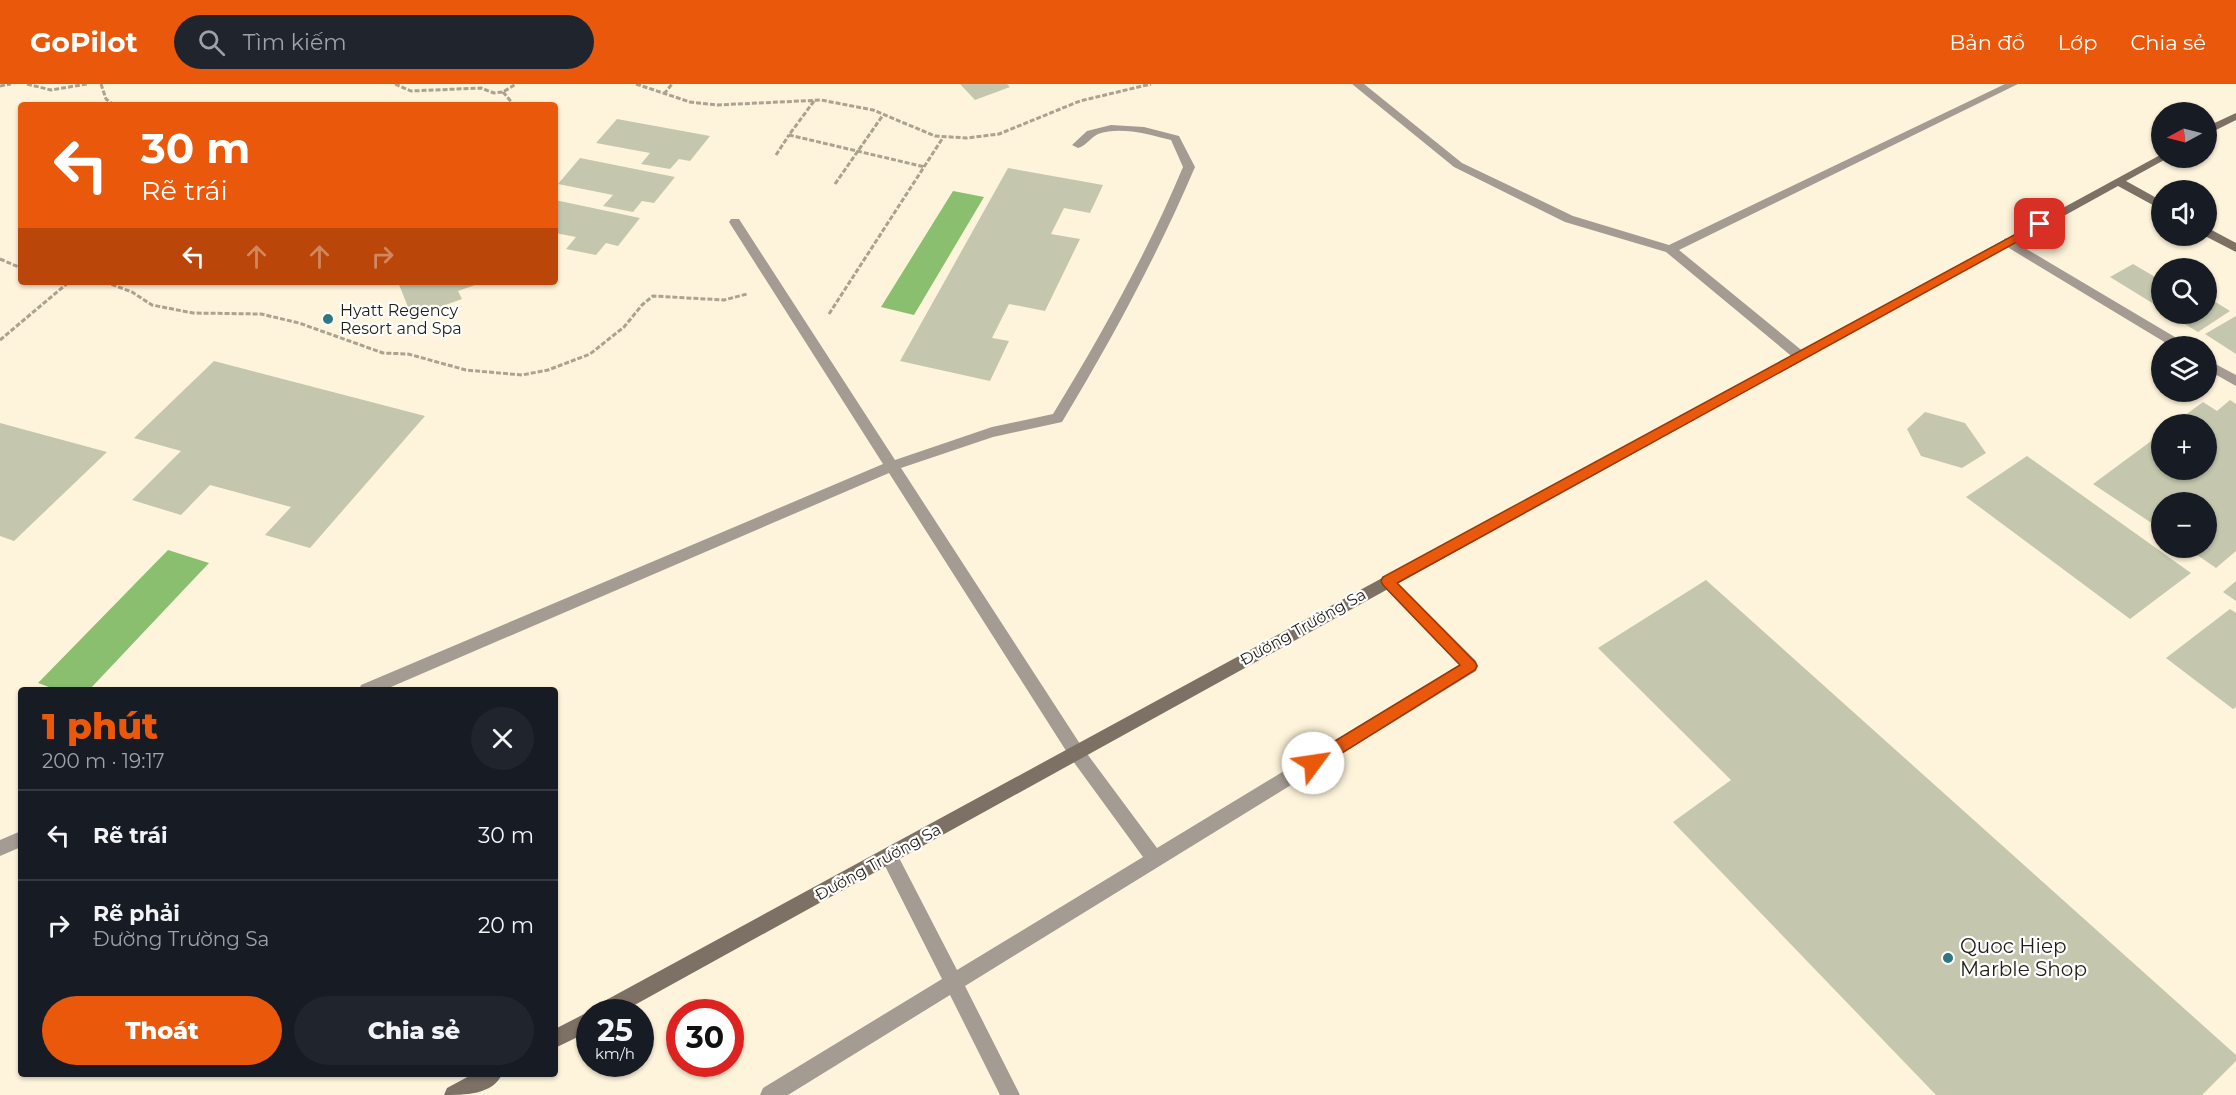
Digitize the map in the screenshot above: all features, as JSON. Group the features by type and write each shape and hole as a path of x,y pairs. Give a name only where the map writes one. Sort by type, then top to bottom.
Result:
{"main road":[{"path":"2217,126 2236,116"},
{"name":"Đường Trường Sa","path":"628,999 2151,162"},
{"path":"2117,181 2151,200"},
{"path":"2217,237 2236,248"},
{"path":"558,1037 576,1028"},
{"path":"454,1095 487,1077"}],"street":[{"path":"1357,84 1458,165 1569,219 1670,249 1800,356"},
{"path":"1982,84 1994,92"},
{"path":"1670,249 2013,84"},
{"path":"374,687 892,466 992,432 1057,418 1103,344 1162,231 1189,167 1175,138 1145,130 1118,128 1090,133 1078,145"},
{"path":"735,222 1076,752 1155,860"},
{"path":"2008,242 2163,336"},
{"path":"2217,370 2236,381"},
{"path":"770,1095 1470,666 1387,581"},
{"path":"0,848 18,840"},
{"path":"889,856 1010,1095"}],"path":[{"path":"0,86 12,84"},
{"path":"27,84 51,90 87,84"},
{"path":"101,84 106,99 110,102"},
{"path":"395,84 411,91 474,88 494,93 503,92 516,84"},
{"path":"636,84 690,102 717,105 814,101 851,105 935,136 967,138 999,134 1080,101 1151,84"},
{"path":"664,94 672,84"},
{"path":"503,92 511,102"},
{"path":"776,155 814,101"},
{"path":"835,184 883,115"},
{"path":"789,135 925,166"},
{"path":"812,341 944,136"},
{"path":"0,259 18,267"},
{"path":"0,340 65,285"},
{"path":"113,285 132,292 152,305 193,313 261,314 299,323 383,353 408,354 466,370 522,375 548,370 590,354 624,327 652,296 667,295 724,300 762,291 780,292"}],"shaded area":[{"path":"953,191 984,197 914,315 881,307"},
{"path":"168,550 209,563 92,687 49,687 38,683"}],"building":[{"path":"960,84 1007,84 1010,87 975,100"},
{"path":"617,119 710,136 690,161 679,159 670,169 641,164 650,153 596,143"},
{"path":"580,158 675,177 654,203 642,201 633,212 603,206 613,195 558,184"},
{"path":"1008,168 1103,185 1090,213 1064,208 1051,234 1080,239 1045,311 1009,304 992,338 1009,341 990,381 900,361"},
{"path":"558,201 640,218 618,246 606,243 596,255 566,249 576,237 558,234"},
{"path":"2133,264 2151,275 2151,302 2110,277"},
{"path":"399,285 475,285 458,291 462,299 412,317"},
{"path":"2217,303 2230,311 2217,320"},
{"path":"2236,316 2236,354 2217,342 2217,336 2205,334"},
{"path":"2185,324 2210,324 2198,332"},
{"path":"214,361 425,416 310,548 265,535 291,507 210,485 181,515 132,500 181,451 134,438"},
{"path":"2230,400 2236,404 2236,551 2216,568 2202,558 2217,558 2217,492 2151,492 2151,523 2093,484 2151,441 2151,480 2217,480 2217,414 2187,414 2203,402 2217,411"},
{"path":"1925,412 1965,423 1986,453 1962,468 1921,456 1907,429"},
{"path":"0,423 107,452 14,541 0,536"},
{"path":"2027,456 2151,544 2151,558 2170,558 2191,573 2130,619 1966,497"},
{"path":"1706,580 2236,1055 2236,1061 2202,1095 1936,1095 1673,822 1731,780 1598,648"},
{"path":"2236,581 2236,601 2223,592"},
{"path":"2230,609 2236,613 2236,707 2233,709 2166,658"}],"place":[{"name":"Hyatt Regency Resort and Spa","path":"328,319"},
{"name":"Quoc Hiep Marble Shop","path":"1948,958"}],"route":[{"path":"1313,763 1470,666 1387,581 2040,224"}]}
